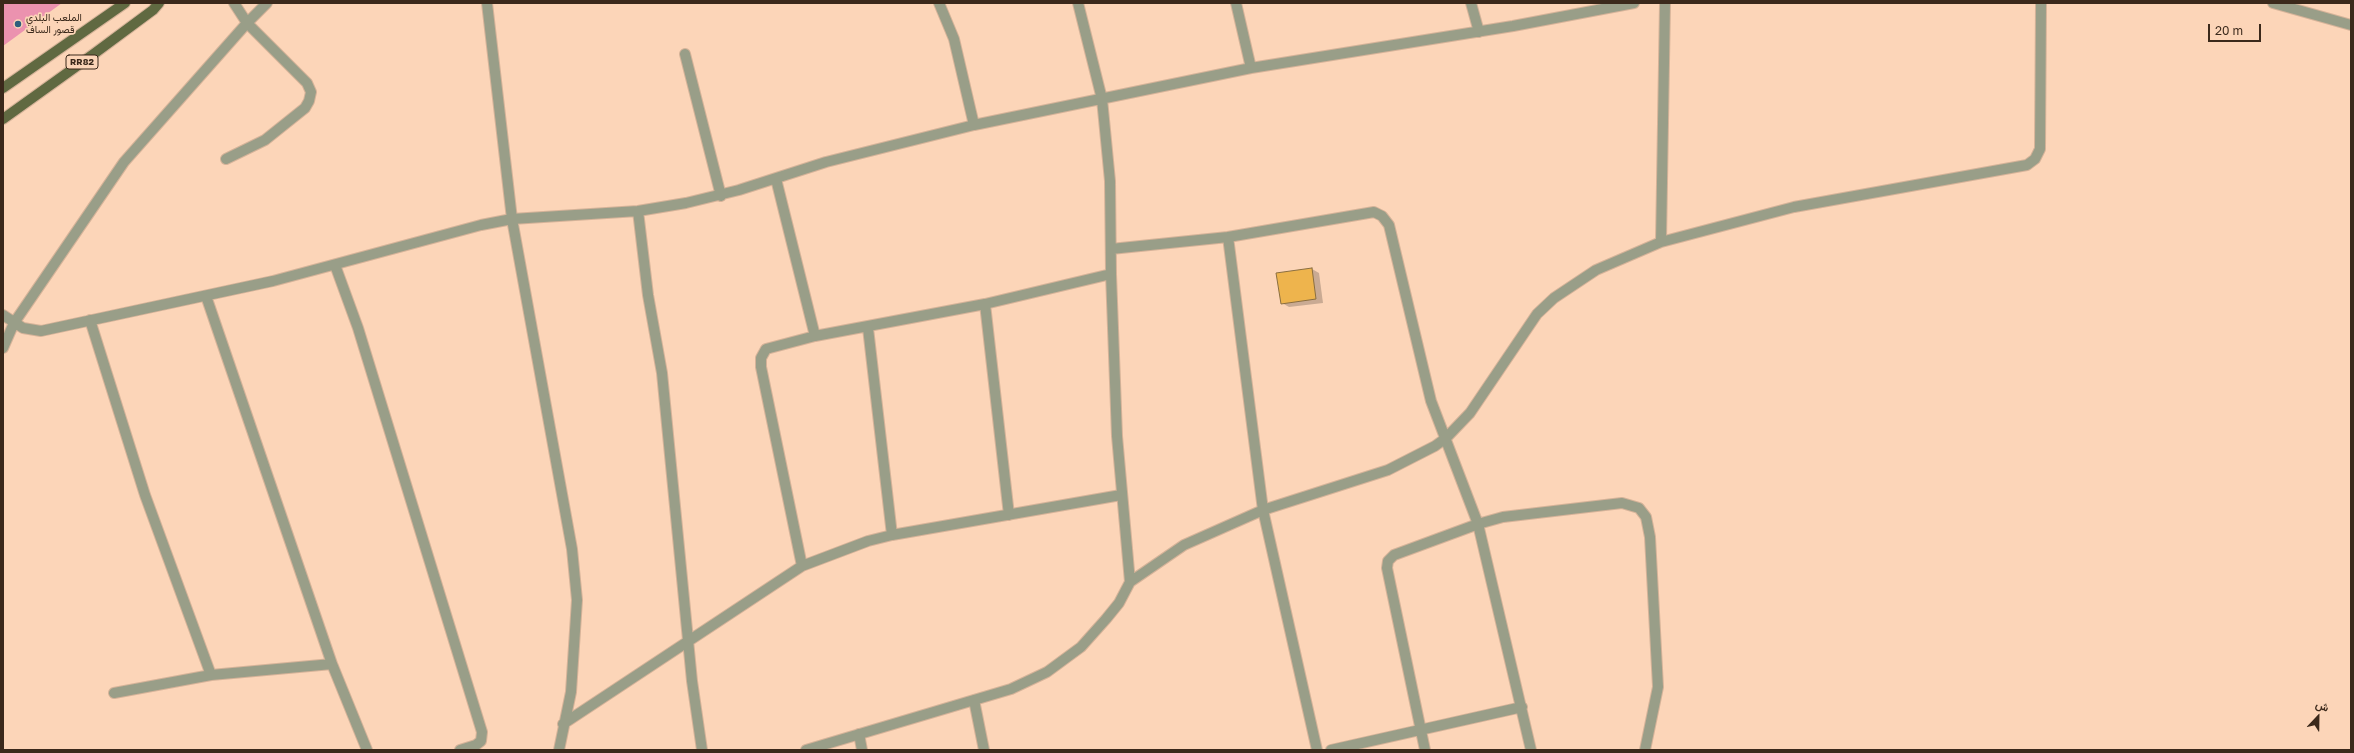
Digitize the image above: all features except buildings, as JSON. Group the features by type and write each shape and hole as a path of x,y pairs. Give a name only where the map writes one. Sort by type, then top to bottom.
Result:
{"main road":[{"name":"RR82","path":"3,88 125,3"},
{"name":"RR82","path":"3,119 101,49 159,3"}],"street":[{"path":"226,159 265,140 304,108 311,92 307,83 247,23 234,3"},
{"path":"3,348 14,324 124,162 247,23 267,3"},
{"path":"487,3 512,219 572,549 577,600 571,692 558,750"},
{"path":"940,3 954,39 974,125"},
{"path":"1078,3 1102,99 1110,181 1111,274 1121,495 1130,582"},
{"path":"1236,3 1251,68"},
{"path":"1471,3 1479,32"},
{"path":"3,316 14,324 41,331 206,296 336,265 481,225 512,219 638,211 721,196 826,162 974,125 1251,68 1479,32 1634,3"},
{"path":"1660,242 1665,3"},
{"path":"806,750 1011,689 1047,672 1081,647 1106,620 1119,603 1130,582 1184,545 1263,510 1388,470 1418,456 1446,438 1470,413 1520,336 1537,314 1554,298 1596,270 1660,242 1794,207 2027,166 2035,160 2040,149 2041,3"},
{"path":"2274,3 2351,25"},
{"path":"685,54 721,196"},
{"path":"776,179 815,336"},
{"path":"638,211 648,296 664,388 688,643 702,750"},
{"path":"1111,249 1228,237 1364,212 1374,212 1382,216 1389,225 1431,400 1478,524 1532,750"},
{"path":"1228,237 1263,510 1317,750"},
{"path":"336,265 358,328 482,732 481,740 476,745 460,750"},
{"path":"802,566 761,358 766,349 815,336 868,328 985,304 1111,274"},
{"path":"206,296 332,664 367,750"},
{"path":"985,304 1009,515"},
{"path":"90,320 145,495 211,675"},
{"path":"868,328 892,535"},
{"path":"564,724 802,566 868,541 892,535 1121,495"},
{"path":"1426,750 1387,568 1388,561 1394,555 1478,524 1503,517 1622,503 1639,508 1646,517 1650,537 1658,687 1645,750"},
{"path":"114,693 211,675 332,664"},
{"path":"974,700 984,750"},
{"path":"1331,750 1522,706"},
{"path":"859,734 862,750"}],"shaded area":[{"name":"الملعب البلدي قصور الساف","path":"3,3 62,3 3,46"}],"place":[{"name":"الملعب البلدي قصور الساف","path":"18,24"}]}
